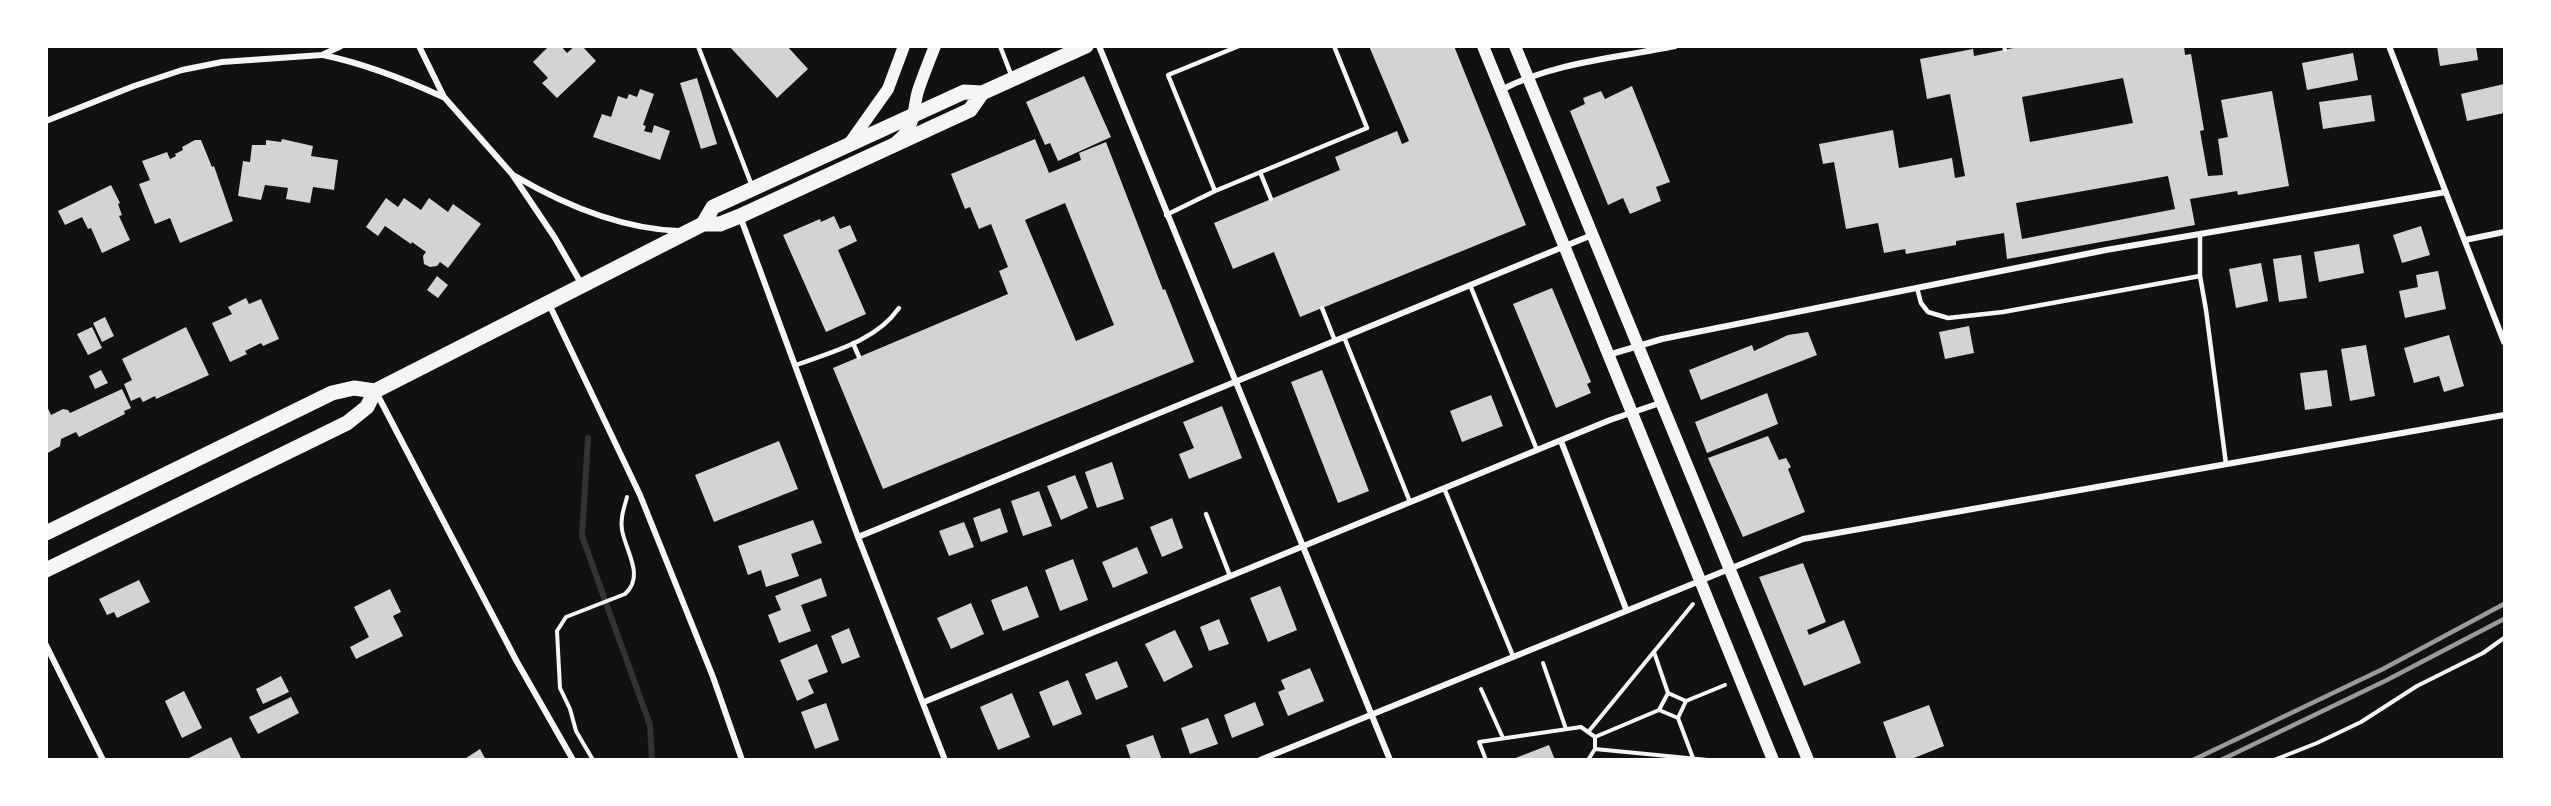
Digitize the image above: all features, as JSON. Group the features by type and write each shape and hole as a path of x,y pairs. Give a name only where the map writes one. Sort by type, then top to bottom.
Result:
{"main road":[{"path":"848,145 888,90 904,46"},
{"path":"874,156 908,132 918,91 935,46"},
{"path":"703,224 713,207 964,92 982,93 1086,46"},
{"path":"1483,46 1773,759"},
{"path":"1515,46 1636,346 1808,759"},
{"path":"46,533 332,393 354,388 375,391 703,224 720,224 740,216 970,110 982,93"},
{"path":"46,570 347,423 367,407 375,391"}],"street":[{"path":"322,55 341,46"},
{"path":"419,46 444,97 512,174 555,238 583,286"},
{"path":"1099,46 1234,382 1390,759"},
{"path":"1501,90 1527,76 1675,46"},
{"path":"2389,46 2505,342"},
{"path":"46,121 134,86 182,70 222,62 322,55 357,62 444,97"},
{"path":"512,174 535,188 610,220 651,230 688,232"},
{"path":"1608,356 1636,346 2106,250 2446,192"},
{"path":"740,216 858,537 945,759"},
{"path":"2465,240 2505,232"},
{"path":"858,537 1592,235"},
{"path":"549,304 640,495 713,677 742,759"},
{"path":"375,391 516,660 573,759"},
{"path":"924,702 1537,450 1660,403"},
{"path":"1260,759 1699,579 1803,539 2505,415"},
{"path":"1561,441 1626,609"},
{"path":"46,645 103,759"}],"lane":[{"path":"698,46 753,189"},
{"path":"1000,46 1013,80"},
{"path":"1215,191 1168,75 1239,46"},
{"path":"1166,215 1215,191 1367,128 1334,46"},
{"path":"1260,172 1271,199"},
{"path":"2200,234 2200,276 2226,464"},
{"path":"1917,288 1921,303 1928,312 1947,318 2014,310 2200,276"},
{"path":"1470,285 1537,450"},
{"path":"796,365 853,343 885,326 899,308"},
{"path":"1322,308 1335,340"},
{"path":"1344,337 1410,502"},
{"path":"853,343 859,357"},
{"path":"1444,488 1513,656"},
{"path":"1206,514 1230,576"}],"path":[{"path":"593,759 576,730 570,709 560,688 557,631 567,617 625,594 635,580 622,530 623,512 628,496"},
{"path":"1589,731 1693,604"},
{"path":"2274,759 2317,743 2361,722 2417,686 2483,653 2505,638"},
{"path":"1595,737 1659,710 1668,693 1654,652"},
{"path":"1543,663 1566,729"},
{"path":"1693,758 1678,718 1686,701 1725,684"},
{"path":"1481,688 1503,738"},
{"path":"1668,693 1686,701"},
{"path":"1659,710 1678,718"},
{"path":"1486,759 1479,742 1581,727 1595,737 1595,749 1588,759"},
{"path":"1595,749 1708,759"}],"building":[{"path":"549,46 561,46 567,53 575,46 582,46 596,61 557,98 542,83 548,78 533,62"},
{"path":"733,46 787,46 808,69 777,98 731,48"},
{"path":"1369,46 1454,46 1526,225 1300,317 1274,252 1233,269 1214,223 1340,170 1335,157 1397,131 1402,144 1409,141"},
{"path":"2023,46 2184,46 2185,55 2191,54 2204,130 2200,131 2208,176 2223,175 2218,139 2228,137 2221,100 2272,91 2289,186 2238,195 2237,191 2190,199 2195,225 2007,259 2004,233 1956,241 1956,245 1906,254 1905,249 1884,253 1878,223 1846,229 1834,162 1823,164 1819,144 1893,130 1899,168 1952,158 1955,178 1965,176 1950,94 1927,99 1920,59 1973,49 1974,56","holes":["2123,78 2133,123 2030,142 2022,97","2168,176 2175,209 2022,239 2016,203"]},
{"path":"2437,46 2476,46 2478,60 2440,66"},
{"path":"2353,53 2358,80 2307,90 2302,63"},
{"path":"1084,76 1111,137 1058,161 1050,143 1045,145 1026,102"},
{"path":"697,78 717,144 701,149 680,83"},
{"path":"2504,84 2504,113 2467,121 2461,94"},
{"path":"1632,86 1670,182 1656,187 1661,201 1630,214 1623,198 1608,205 1570,111 1585,104 1583,98 1601,91 1605,99"},
{"path":"640,89 654,94 643,125 646,126 644,131 652,133 654,125 670,131 660,160 593,137 602,114 611,117 618,96 627,99 629,94 637,97"},
{"path":"2371,95 2375,121 2323,129 2319,102"},
{"path":"282,139 313,146 311,156 338,160 334,190 313,187 310,203 286,199 288,188 265,185 261,200 238,196 243,161 250,162 252,145 266,145 266,140 281,142"},
{"path":"1035,139 1049,173 1081,160 1079,153 1106,142 1163,290 1165,289 1194,362 883,489 833,368 1008,294 999,271 1008,267 991,224 979,229 970,207 965,209 951,174","holes":["1065,203 1114,325 1076,341 1025,220"]},
{"path":"195,140 201,140 212,167 214,166 233,221 180,243 170,218 155,224 139,184 150,180 142,161 167,152 170,159 183,150 182,147"},
{"path":"111,185 120,203 118,204 122,215 119,216 130,240 102,253 91,228 88,229 82,217 65,225 58,211"},
{"path":"386,198 398,207 404,198 421,210 429,198 448,212 453,204 481,224 448,268 440,262 437,266 430,267 424,264 423,256 426,252 412,242 411,244 385,226 378,236 366,227"},
{"path":"834,216 840,229 850,225 857,241 838,250 866,314 826,332 783,235 820,219 821,222"},
{"path":"2421,226 2430,255 2402,263 2393,235"},
{"path":"2359,244 2364,273 2319,282 2314,252"},
{"path":"2301,255 2307,298 2279,302 2273,259"},
{"path":"2261,263 2268,301 2236,308 2229,269"},
{"path":"2438,271 2446,309 2405,318 2399,291 2418,287 2416,275"},
{"path":"437,276 448,285 438,298 427,290"},
{"path":"1552,288 1591,382 1587,384 1591,393 1556,408 1513,304"},
{"path":"246,298 249,304 261,299 279,339 263,346 261,343 245,351 247,354 230,362 212,323 232,314 228,307"},
{"path":"105,317 114,336 102,342 93,323"},
{"path":"1969,326 1974,353 1945,359 1939,332"},
{"path":"92,327 102,348 88,355 77,334"},
{"path":"186,327 209,375 156,399 155,396 143,402 140,397 131,401 124,384 132,380 122,359"},
{"path":"1808,332 1817,355 1701,400 1689,370 1752,345 1754,351 1788,335"},
{"path":"2449,335 2464,386 2444,392 2439,376 2414,383 2404,348"},
{"path":"2366,345 2375,396 2350,401 2341,349"},
{"path":"101,370 108,383 95,389 89,376"},
{"path":"1322,370 1369,491 1338,503 1291,382"},
{"path":"2327,370 2332,406 2305,410 2300,373"},
{"path":"122,389 131,408 124,411 125,414 79,437 76,432 61,439 60,446 46,454 46,404 51,415 63,409 70,413"},
{"path":"1767,393 1778,424 1707,453 1695,422"},
{"path":"1491,395 1503,426 1462,442 1450,411"},
{"path":"1222,406 1242,458 1189,479 1179,454 1194,448 1183,422"},
{"path":"1768,436 1779,460 1786,458 1791,467 1788,469 1805,512 1743,537 1708,458"},
{"path":"779,441 798,489 714,522 695,475"},
{"path":"1112,462 1124,499 1097,508 1085,472"},
{"path":"1075,475 1088,508 1061,520 1047,486"},
{"path":"1039,491 1052,526 1023,536 1011,501"},
{"path":"1000,508 1008,532 981,542 973,518"},
{"path":"1172,518 1183,548 1162,557 1150,527"},
{"path":"813,520 822,543 791,554 799,576 766,587 761,570 748,575 738,546"},
{"path":"964,522 974,547 949,556 939,531"},
{"path":"1137,547 1148,573 1113,588 1102,562"},
{"path":"1073,559 1088,600 1060,611 1045,570"},
{"path":"1803,563 1826,622 1807,630 1809,635 1844,620 1861,663 1804,686 1759,577"},
{"path":"821,578 827,596 801,605 811,631 779,643 768,615 781,610 775,596"},
{"path":"139,580 150,602 117,618 114,612 107,615 99,599"},
{"path":"1027,586 1039,617 1003,631 991,600"},
{"path":"1280,586 1297,630 1268,642 1250,598"},
{"path":"390,589 401,612 393,616 403,636 356,659 350,647 369,637 354,607"},
{"path":"971,603 984,634 951,649 937,618"},
{"path":"1219,619 1229,644 1209,651 1200,627"},
{"path":"849,628 860,657 842,664 831,636"},
{"path":"1175,630 1193,667 1164,682 1145,644"},
{"path":"817,644 828,672 808,680 814,693 797,701 780,660"},
{"path":"1117,661 1128,687 1096,700 1085,674"},
{"path":"1310,668 1324,701 1288,716 1278,692 1285,689 1281,680"},
{"path":"281,676 289,692 263,704 256,689"},
{"path":"1068,680 1082,714 1053,726 1039,692"},
{"path":"184,691 202,728 182,738 165,701"},
{"path":"1012,693 1030,737 998,750 980,707"},
{"path":"291,697 299,713 258,734 249,717"},
{"path":"1255,702 1264,725 1232,738 1224,715"},
{"path":"826,703 839,740 815,749 801,712"},
{"path":"1929,705 1944,746 1909,760 1897,760 1883,722"},
{"path":"1208,718 1218,744 1190,754 1181,728"},
{"path":"1153,735 1162,760 1131,760 1126,745"},
{"path":"231,737 242,760 185,760"},
{"path":"1549,745 1555,760 1513,760 1513,759"},
{"path":"480,749 486,760 463,760"}],"waterway":[{"path":"588,438 582,536 650,725 652,760"}],"railway":[{"path":"2193,760 2383,669 2504,604"},
{"path":"2221,760 2387,680 2504,619"}]}
